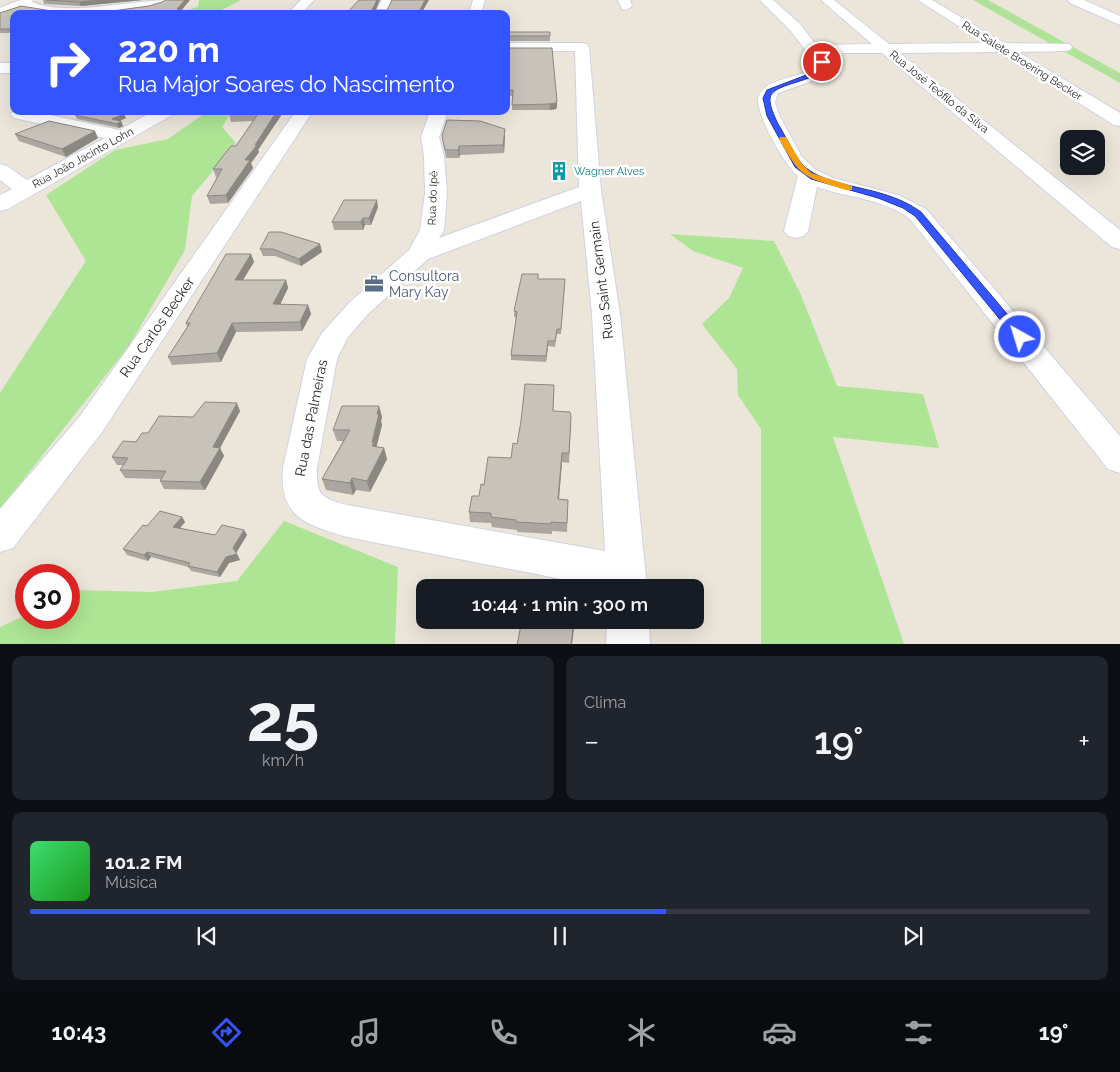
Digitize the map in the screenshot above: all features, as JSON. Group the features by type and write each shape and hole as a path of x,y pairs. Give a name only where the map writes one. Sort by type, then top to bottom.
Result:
{"street":[{"path":"94,10 113,5 145,6 165,0"},
{"path":"297,10 308,0"},
{"path":"766,0 795,27 822,62 820,71 812,76 774,89 769,92 766,98 770,116 798,165 808,175 831,184 886,198 906,206 918,214 1120,460"},
{"name":"Rua José Teófilo da Silva","path":"827,0 1120,242"},
{"name":"Rua Salete Broering Becker","path":"924,0 1120,121"},
{"path":"1074,0 1120,21"},
{"path":"0,12 26,2 43,10"},
{"path":"113,5 125,10"},
{"name":"Rua Saint Germain","path":"510,47 582,48 590,190 606,314 627,579"},
{"path":"813,49 1065,47"},
{"path":"25,115 123,136"},
{"name":"Rua João Jacinto Lohn","path":"0,204 159,115"},
{"name":"Rua Carlos Becker","path":"0,536 91,424 303,115"},
{"name":"Rua do Ipê","path":"419,254 432,230 436,193 434,156 430,137 438,115"},
{"path":"0,170 26,190"},
{"path":"796,231 808,175"},
{"name":"Rua das Palmeiras","path":"590,190 419,254 359,308 336,333 324,352 299,477 301,494 305,501 318,511 347,522 622,579"},
{"path":"628,629 628,644"}],"green space":[{"path":"199,0 241,0 222,10 188,10 198,7"},
{"path":"973,0 988,0 1120,73 1120,83"},
{"path":"202,115 230,115 222,127 236,143 192,196 185,250 129,346 0,509 0,393 86,261 46,195 115,150 168,139"},
{"path":"670,234 774,241 801,295 837,386 923,394 939,448 833,437 904,644 761,644 761,429 738,395 737,369 702,324 729,298 743,268 693,251"},
{"path":"284,521 398,567 395,644 0,644 0,627 15,620 15,629 80,629 80,590 152,592 237,581"}],"building":[{"path":"46,0 101,0 79,2"},
{"path":"166,0 185,0 177,9 182,10 119,10 149,6"},
{"path":"359,0 377,0 372,10 350,10"},
{"path":"392,0 425,0 420,10 387,10"},
{"path":"21,6 46,10 10,10 10,29 0,29 0,13"},
{"path":"510,32 550,32 550,36 510,36"},
{"path":"510,48 552,48 556,103 512,105 513,90 510,90"},
{"path":"75,115 122,115 112,119 121,121 117,124"},
{"path":"257,115 274,115 255,145 257,145 245,160 250,160 226,195 207,196 222,169 213,169 231,146 236,146"},
{"path":"447,120 480,121 505,129 503,145 459,146 458,150 445,150 442,136"},
{"path":"49,121 95,131 62,149 15,134"},
{"path":"344,200 377,200 369,218 363,218 361,222 332,222"},
{"path":"269,232 281,232 320,244 299,259 273,249 260,249"},
{"path":"226,254 251,254 235,280 286,280 273,304 308,305 300,322 232,323 217,353 168,357 190,323 186,323"},
{"path":"522,274 538,274 538,279 565,279 561,329 557,329 555,341 548,341 546,356 511,355 517,312 514,311"},
{"path":"525,384 554,385 553,411 570,412 569,453 562,453 558,499 568,500 567,523 516,522 516,520 491,517 491,513 469,512 472,496 479,496 481,484 484,485 488,457 511,458 513,443 517,444"},
{"path":"205,402 237,403 213,447 220,448 200,482 160,481 166,471 120,470 128,458 112,457 123,441 136,442 142,433 148,433 159,416 193,417"},
{"path":"342,406 379,406 372,446 384,448 367,481 352,478 350,483 322,479 350,430 333,430"},
{"path":"160,511 182,517 173,527 215,535 222,525 244,530 233,548 237,554 226,557 217,572 188,566 190,563 147,552 144,555 123,549 143,525 147,526"},
{"path":"520,629 573,629 571,644 517,644"}],"slow traffic":[{"path":"783,139 798,165 808,175 831,184 849,188"}],"place":[{"name":"Wagner Alves","path":"559,171"},
{"name":"Consultora Mary Kay","path":"374,284"}],"route":[{"path":"822,62 822,68 816,74 779,87 769,92 766,98 770,116 798,165 808,175 831,184 898,202 918,214 925,220 1020,337"}]}
